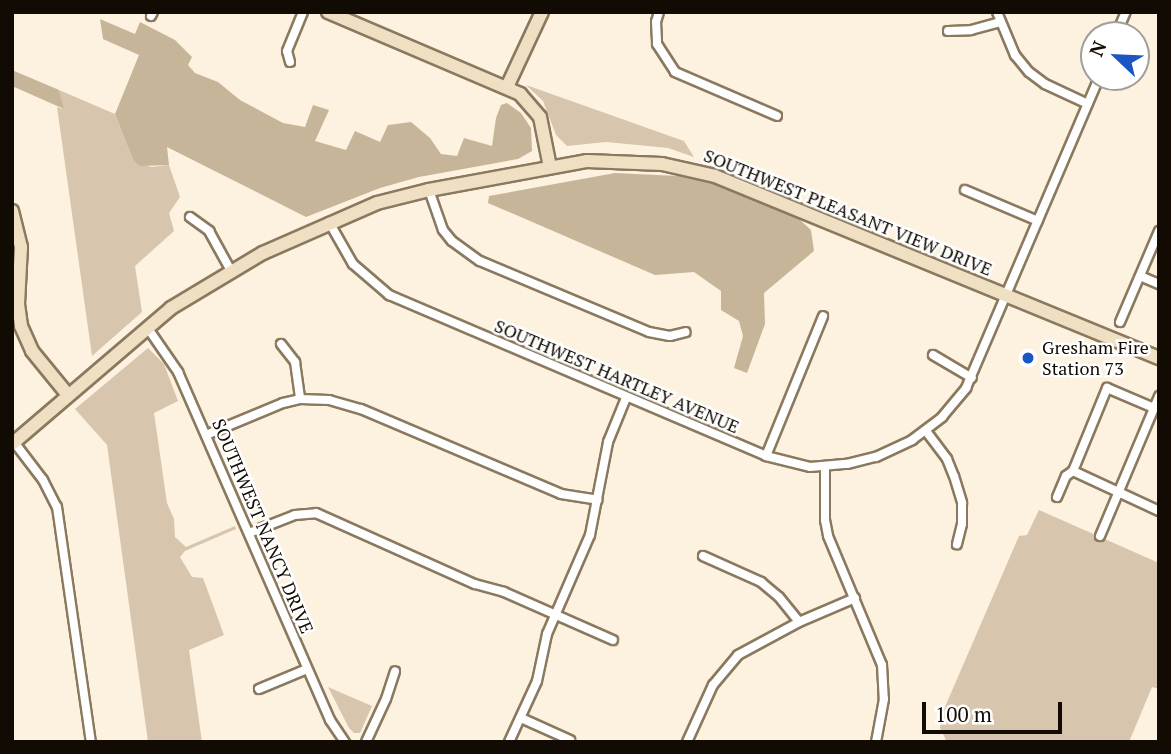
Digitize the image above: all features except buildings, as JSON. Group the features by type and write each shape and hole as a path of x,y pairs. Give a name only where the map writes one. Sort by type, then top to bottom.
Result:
{"main road":[{"path":"328,12 510,89 526,99 540,117 550,167"},
{"path":"510,89 542,12"},
{"name":"SOUTHWEST PLEASANT VIEW DRIVE","path":"13,443 147,327 230,270 329,222 377,203 429,190 571,163 620,161 662,164 701,171 1159,358"},
{"path":"12,211 21,247 16,290 26,339 40,362 68,395"}],"street":[{"path":"290,62 288,51 303,12"},
{"path":"659,12 657,44 661,55 675,72 777,116"},
{"path":"997,12 1015,55 1029,72 1045,84 1088,104"},
{"path":"948,31 971,30 1000,22"},
{"name":"SOUTHWEST HARTLEY AVENUE","path":"329,222 353,264 389,295 766,456 793,464 825,467 876,457 926,431 952,406 972,377 1093,91"},
{"path":"429,190 443,230 452,242 480,261 649,332 670,336 687,332"},
{"path":"964,190 1038,221"},
{"path":"190,217 209,231 230,270"},
{"path":"1120,322 1159,231"},
{"path":"1140,276 1159,284"},
{"path":"766,456 823,316"},
{"name":"SOUTHWEST NANCY DRIVE","path":"147,327 174,362 307,669 330,720 345,742"},
{"path":"281,344 295,362 300,399"},
{"path":"933,355 972,377"},
{"path":"1057,497 1066,476 1073,471 1107,388 1154,408"},
{"path":"1100,536 1159,396"},
{"path":"509,742 537,681 547,634 590,534 608,442 625,398"},
{"path":"206,435 270,407 300,399 329,400 361,409 549,489 598,500"},
{"path":"926,431 947,459 962,503 962,524 957,544"},
{"path":"13,443 44,480 57,507 91,742"},
{"path":"825,467 824,520 882,665 884,699 876,742"},
{"path":"1073,471 1159,511"},
{"path":"249,533 295,515 316,513 475,584 504,592 613,640"},
{"path":"703,556 761,582 779,597 799,622"},
{"path":"688,742 707,696 729,663 761,641 855,598"},
{"path":"259,689 307,669"},
{"path":"366,742 382,710 395,671"},
{"path":"521,718 570,740"}],"shaded area":[{"path":"100,19 135,34 140,22 175,40 192,57 188,65 195,73 218,82 240,100 283,123 305,127 313,105 329,110 315,141 346,150 355,131 380,142 388,125 411,122 430,138 441,154 457,156 464,138 492,146 496,118 501,105 507,103 521,113 531,128 532,151 518,159 419,177 380,188 306,217 167,147 169,165 140,166 133,160 115,114 139,55 103,39"},
{"path":"12,70 59,90 64,109 12,86"},
{"path":"526,85 684,141 694,157 668,148 606,142 567,146 556,135 543,101"},
{"path":"59,90 115,114 133,160 151,167 169,165 180,197 169,213 174,231 135,266 142,312 92,356 57,107 63,109"},
{"path":"615,173 699,177 789,210 811,230 814,251 764,293 765,324 747,373 734,368 743,336 739,321 721,310 721,291 694,272 655,275 488,203 489,196"},
{"path":"148,348 164,364 178,401 154,413 167,503 174,519 175,537 186,547 235,526 236,529 185,551 180,557 192,577 203,578 224,635 189,650 202,742 148,742 107,445 75,409"},
{"path":"1039,510 1159,563 1159,689 1152,687 1129,742 947,742 940,728 941,716 1019,536 1027,535"},
{"path":"328,687 372,706 360,733 354,733 349,728"}],"place":[{"name":"Gresham Fire Station 73","path":"1028,358"}]}
